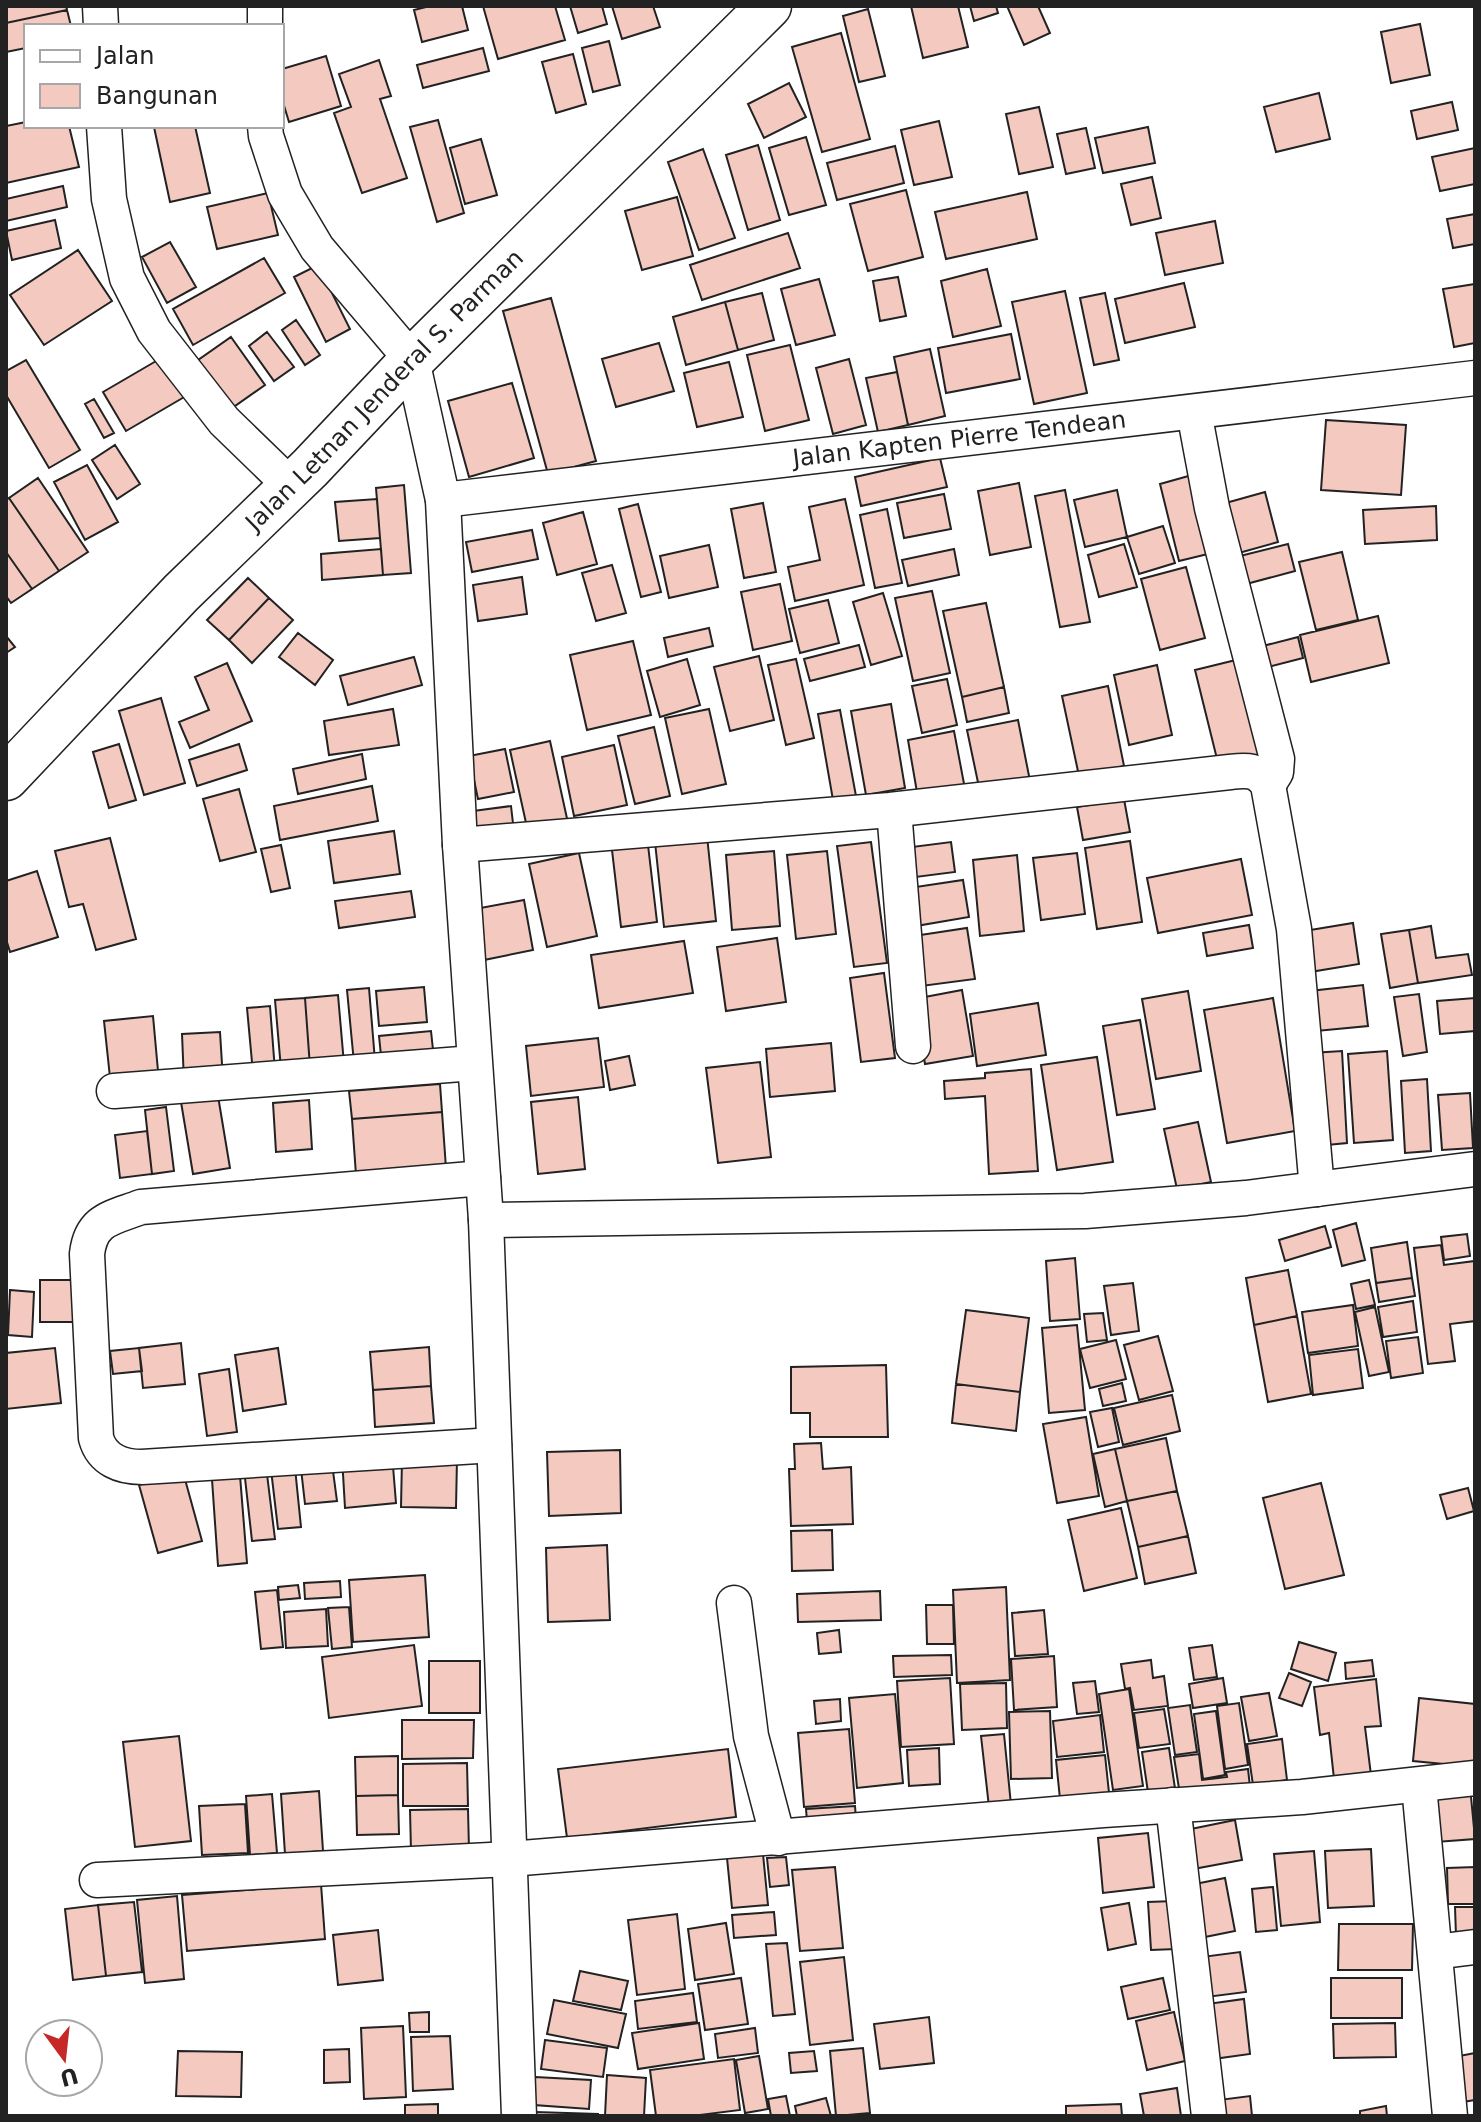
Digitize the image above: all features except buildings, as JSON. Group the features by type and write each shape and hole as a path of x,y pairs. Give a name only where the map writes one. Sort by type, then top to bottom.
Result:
{"highway":[{"name":"Jalan Letnan Jenderal S. Parman","path":"6,778 181,593 769,6"}],"street":[{"path":"104,128 109,199 127,278 154,331 224,421 291,486"},
{"path":"265,128 285,194 317,248 412,360 443,500 460,845 486,1220 519,2116"},
{"name":"Jalan Kapten Pierre Tendean","path":"443,500 1473,379"},
{"path":"1194,412 1212,508 1277,759 1276,772 1268,785"},
{"path":"460,845 894,810 1246,770 1257,772 1268,785 1294,929 1317,1189"},
{"path":"894,810 913,1046"},
{"path":"114,1091 474,1063"},
{"path":"486,1220 1085,1211 1246,1198 1475,1169"},
{"path":"483,1178 141,1207 101,1223 92,1232 87,1254 96,1438 99,1450 117,1463 142,1467 494,1445"},
{"path":"734,1603 751,1736 778,1838"},
{"path":"97,1880 510,1859 1419,1786 1475,1778"},
{"path":"1419,1786 1450,2116"},
{"path":"1173,1805 1209,2116"},
{"path":"1435,1952 1475,1947"}]}
